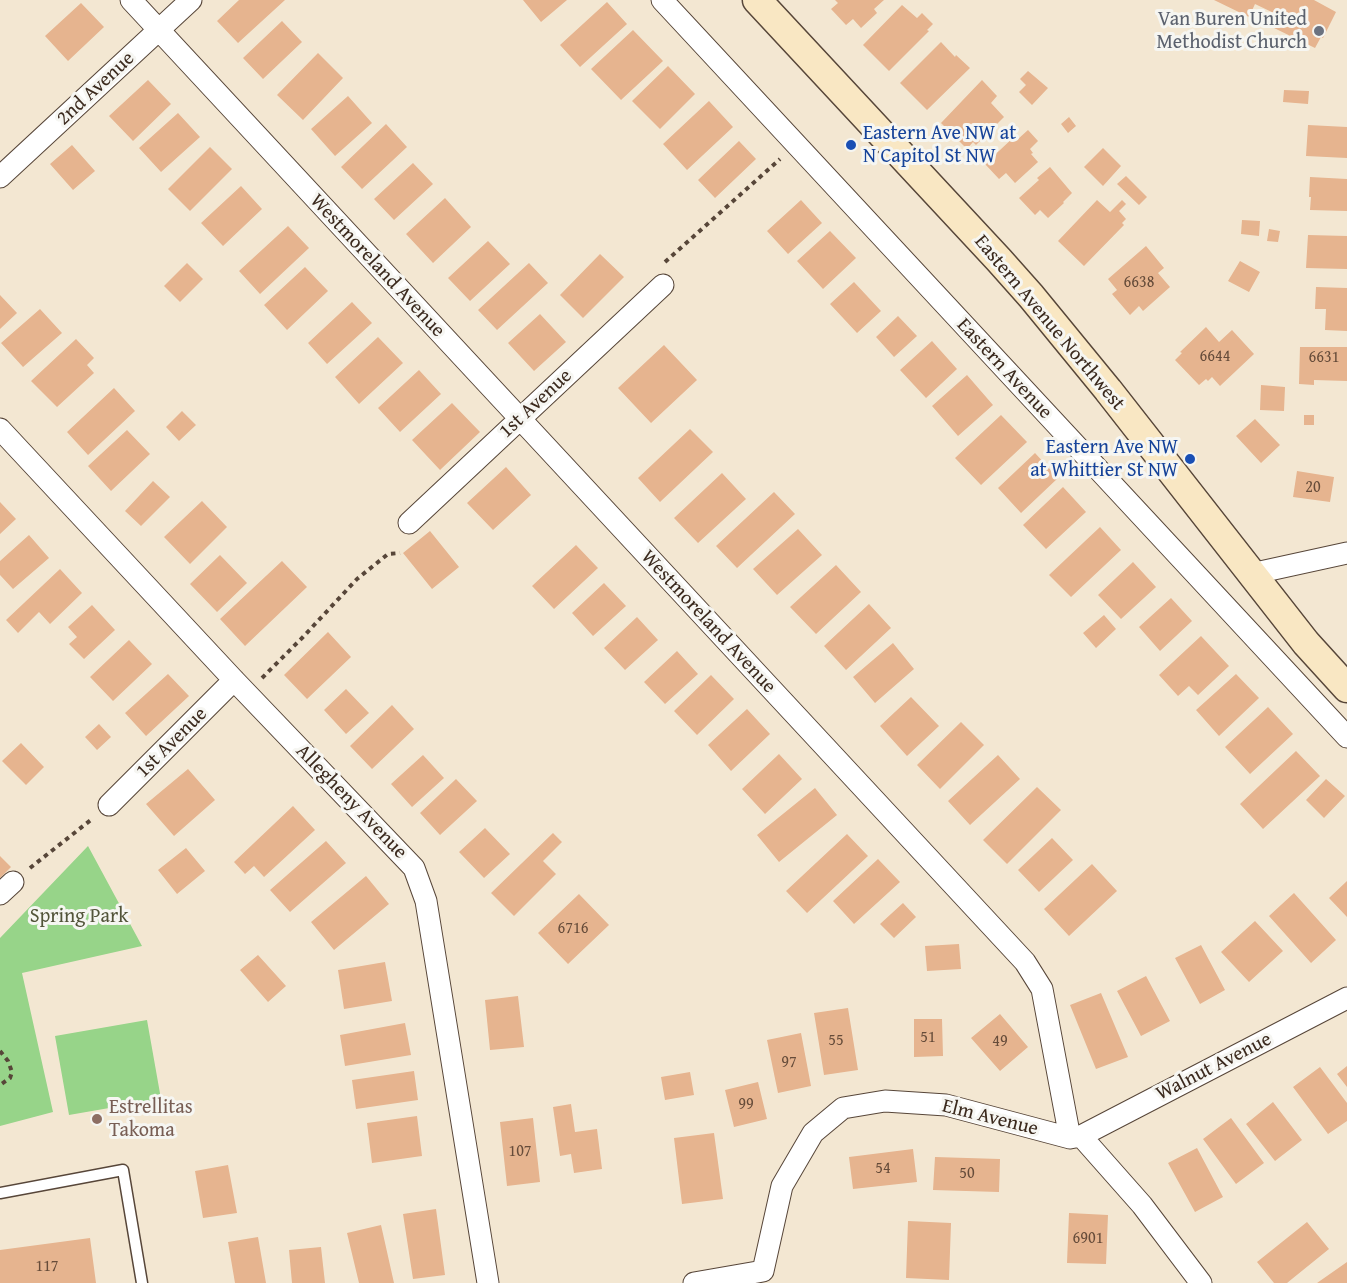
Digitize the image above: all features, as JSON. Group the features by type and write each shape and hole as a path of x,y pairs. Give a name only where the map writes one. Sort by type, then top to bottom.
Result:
{"street":[{"name":"Westmoreland Avenue","path":"131,0 1025,962 1042,988 1076,1137"},
{"name":"2nd Avenue","path":"0,177 191,0"},
{"name":"Eastern Avenue","path":"662,0 1347,737"},
{"name":"Eastern Avenue Northwest","path":"757,0 1031,296 1306,643 1347,688"},
{"name":"1st Avenue","path":"409,523 663,285"},
{"name":"Allegheny Avenue","path":"0,429 240,687 414,868 426,901 488,1283"},
{"path":"1251,574 1347,553"},
{"name":"1st Avenue","path":"110,805 240,687"},
{"name":"Walnut Avenue","path":"1076,1137 1347,998"},
{"name":"Elm Avenue","path":"694,1283 766,1277 782,1186 813,1133 843,1108 885,1101 946,1105 1076,1137"},
{"path":"1076,1137 1142,1205 1201,1283"}],"lane":[{"path":"0,1193 123,1170 142,1283"}],"path":[{"path":"663,285 652,274 796,144"},
{"path":"240,687 303,637 357,579 388,554 400,553"},
{"path":"6,888 110,805"},
{"path":"0,1051 8,1061 12,1072 10,1078 0,1085"}],"green space":[{"name":"Spring Park","path":"88,846 142,946 22,973 53,1112 0,1126 0,938"},
{"path":"147,1020 161,1099 69,1115 55,1036"}],"building":[{"path":"239,0 285,0 238,43 217,21"},
{"path":"523,0 567,0 541,22"},
{"path":"835,0 884,0 874,9 877,13 861,28 853,19 846,25 831,9 838,3"},
{"name":"Van Buren United Methodist Church","path":"1214,0 1314,0 1336,12 1323,38 1321,37 1315,48 1272,27 1278,15 1255,4 1249,17"},
{"path":"607,2 627,24 580,67 560,45"},
{"path":"81,3 104,27 68,61 45,36"},
{"path":"902,5 917,18 922,13 933,24 927,30 929,31 889,71 863,45"},
{"path":"282,21 302,42 263,79 243,58"},
{"path":"633,30 663,61 621,100 591,69"},
{"path":"941,42 955,57 956,55 970,68 927,110 900,83"},
{"path":"318,53 343,78 303,120 277,95"},
{"path":"668,66 695,94 660,129 632,101"},
{"path":"1028,71 1048,88 1032,105 1019,92 1026,85 1020,79"},
{"path":"148,80 171,104 133,141 109,116"},
{"path":"982,80 997,96 991,103 1004,117 976,145 973,142 967,149 941,123"},
{"path":"1284,90 1309,91 1308,104 1283,102"},
{"path":"348,96 372,123 335,156 311,129"},
{"path":"709,101 733,127 687,170 663,144"},
{"path":"178,113 200,137 161,172 139,148"},
{"path":"1069,117 1076,126 1068,133 1061,124"},
{"path":"386,124 407,147 362,189 341,167"},
{"path":"1308,125 1347,127 1347,158 1306,156"},
{"path":"1028,130 1038,141 1030,149 1038,162 1015,183 1006,173 999,179 985,164 1015,136 1018,139"},
{"path":"739,141 756,159 715,198 698,180"},
{"path":"72,145 95,171 73,190 50,164"},
{"path":"210,147 232,169 190,211 168,189"},
{"path":"1103,148 1121,166 1103,186 1084,167"},
{"path":"413,163 433,184 394,220 374,199"},
{"path":"1050,167 1072,193 1048,218 1040,210 1035,215 1019,198"},
{"path":"1126,176 1147,197 1139,205 1117,184"},
{"path":"1310,177 1347,179 1347,211 1310,210"},
{"path":"241,186 262,209 223,246 201,223"},
{"path":"445,198 471,227 433,263 406,234"},
{"path":"801,200 822,223 788,254 767,231"},
{"path":"1097,200 1110,212 1122,200 1126,204 1119,211 1126,219 1122,223 1124,225 1084,266 1058,241"},
{"path":"1242,220 1260,221 1259,236 1241,234"},
{"path":"288,226 309,248 260,294 239,271"},
{"path":"1269,229 1280,231 1278,242 1267,241"},
{"path":"830,231 856,258 823,289 797,261"},
{"path":"1308,235 1347,236 1347,269 1306,268"},
{"path":"488,241 510,264 470,301 448,278"},
{"path":"1146,246 1164,268 1158,273 1170,287 1143,311 1139,306 1130,315 1112,294 1117,290 1108,279"},
{"path":"600,254 624,277 583,318 560,295"},
{"path":"1240,261 1260,272 1249,292 1228,281"},
{"path":"187,263 203,279 180,302 164,286"},
{"path":"529,263 548,283 497,330 478,310"},
{"path":"305,267 328,291 287,330 264,305"},
{"path":"854,282 881,311 857,333 830,304"},
{"path":"1316,287 1347,288 1347,331 1325,330 1326,309 1315,309"},
{"path":"0,295 17,313 0,329"},
{"path":"352,302 372,323 327,364 308,343"},
{"path":"40,309 62,333 23,367 1,343"},
{"path":"540,314 566,342 534,371 508,343"},
{"path":"898,316 917,336 894,357 876,337"},
{"path":"1206,327 1219,342 1232,330 1254,354 1220,386 1212,377 1199,385 1175,360 1182,353 1180,352"},
{"path":"378,337 403,363 359,404 335,377"},
{"path":"76,339 94,358 87,365 94,373 57,407 31,381"},
{"path":"932,341 957,369 926,398 900,370"},
{"path":"664,345 697,380 651,423 618,388"},
{"path":"1300,347 1347,347 1347,381 1314,380 1314,385 1299,384"},
{"path":"419,370 441,394 400,432 378,408"},
{"path":"967,375 993,405 958,436 932,406"},
{"path":"1261,385 1285,387 1284,411 1260,410"},
{"path":"114,388 135,411 88,455 67,432"},
{"path":"452,403 480,432 440,470 412,440"},
{"path":"182,411 196,425 179,441 166,427"},
{"path":"1001,415 1027,442 981,485 955,458"},
{"path":"1304,415 1314,415 1314,425 1304,425"},
{"path":"1255,419 1280,445 1261,463 1236,436"},
{"path":"690,429 713,452 660,502 638,478"},
{"path":"127,430 150,454 111,491 88,466"},
{"path":"1035,453 1058,478 1021,513 998,488"},
{"path":"506,467 531,495 493,530 467,503"},
{"path":"1297,471 1334,477 1330,502 1293,497"},
{"path":"722,473 746,499 698,543 674,518"},
{"path":"153,481 170,497 141,526 125,511"},
{"path":"1063,487 1086,512 1046,549 1023,525"},
{"path":"774,492 795,514 737,568 716,546"},
{"path":"202,501 227,527 190,564 164,537"},
{"path":"0,502 16,519 0,534"},
{"path":"1100,527 1121,550 1071,597 1049,575"},
{"path":"798,529 822,555 777,595 753,569"},
{"path":"430,531 459,567 432,589 403,553"},
{"path":"29,535 49,558 13,589 0,575 0,561"},
{"path":"576,545 598,568 554,609 532,586"},
{"path":"220,555 247,583 217,612 190,584"},
{"path":"282,561 307,587 245,646 220,619"},
{"path":"1133,562 1156,587 1121,619 1098,595"},
{"path":"836,565 861,592 816,634 790,607"},
{"path":"60,569 82,593 50,624 39,612 18,633 6,620"},
{"path":"604,583 626,606 593,636 572,613"},
{"path":"1171,598 1192,621 1160,651 1139,627"},
{"path":"869,604 891,628 846,670 824,646"},
{"path":"92,605 115,630 84,659 69,644 77,637 68,627"},
{"path":"1104,615 1116,629 1096,648 1083,633"},
{"path":"637,617 658,640 625,670 604,648"},
{"path":"328,632 351,657 307,699 284,675"},
{"path":"1201,636 1229,666 1198,695 1189,686 1178,696 1159,675"},
{"path":"129,640 152,664 113,701 90,677"},
{"path":"893,643 914,669 875,703 853,677"},
{"path":"677,651 698,674 665,704 644,682"},
{"path":"168,674 189,696 146,736 125,713"},
{"path":"1236,674 1259,698 1219,736 1196,710"},
{"path":"711,675 734,699 697,735 674,711"},
{"path":"346,689 369,713 346,734 324,710"},
{"path":"911,697 939,726 907,756 880,726"},
{"path":"392,705 414,729 372,769 350,746"},
{"path":"1268,707 1293,734 1250,774 1225,747"},
{"path":"747,709 770,734 731,771 708,745"},
{"path":"961,722 984,745 940,789 917,765"},
{"path":"99,724 111,737 97,750 85,737"},
{"path":"21,743 44,767 26,785 2,761"},
{"path":"1296,751 1320,776 1263,829 1240,804"},
{"path":"779,754 802,779 765,814 742,789"},
{"path":"423,755 444,778 412,807 391,784"},
{"path":"998,755 1020,779 970,825 948,801"},
{"path":"188,769 215,800 174,836 146,804"},
{"path":"456,779 477,801 440,835 420,813"},
{"path":"1326,779 1345,796 1324,818 1306,800"},
{"path":"1037,787 1061,810 1007,864 983,840"},
{"path":"815,788 837,815 779,862 757,835"},
{"path":"293,806 315,830 264,877 254,866 245,874 234,862"},
{"path":"485,828 510,854 484,878 459,852"},
{"path":"553,833 562,842 543,861 556,874 514,916 491,893"},
{"path":"847,834 868,856 807,913 786,891"},
{"path":"1052,838 1073,860 1039,892 1018,870"},
{"path":"326,841 346,863 290,912 270,890"},
{"path":"186,848 205,871 177,894 158,870"},
{"path":"0,856 11,867 0,878"},
{"path":"878,859 900,882 854,924 833,901"},
{"path":"1092,864 1117,891 1069,936 1044,909"},
{"path":"366,876 389,904 334,950 311,922"},
{"path":"1347,881 1347,917 1329,898"},
{"path":"1294,893 1336,940 1311,963 1269,916"},
{"path":"579,894 609,925 568,964 538,933"},
{"path":"903,903 916,917 894,938 880,924"},
{"path":"1255,921 1283,951 1249,982 1221,952"},
{"path":"959,944 961,969 927,971 925,946"},
{"path":"1201,945 1225,990 1200,1004 1175,958"},
{"path":"258,955 286,986 268,1002 240,970"},
{"path":"385,962 392,1001 344,1009 338,970"},
{"path":"1146,976 1170,1021 1141,1036 1117,991"},
{"path":"1101,993 1128,1057 1096,1069 1070,1005"},
{"path":"518,996 524,1047 490,1050 485,1000"},
{"path":"848,1008 858,1070 824,1075 814,1013"},
{"path":"1000,1014 1028,1047 1000,1071 971,1038"},
{"path":"914,1019 942,1019 943,1056 914,1057"},
{"path":"405,1023 411,1055 345,1066 340,1035"},
{"path":"801,1033 811,1086 778,1093 767,1040"},
{"path":"1347,1066 1347,1087 1337,1074"},
{"path":"1320,1067 1347,1103 1347,1121 1328,1134 1293,1087"},
{"path":"414,1071 418,1100 356,1109 352,1080"},
{"path":"690,1072 694,1095 665,1100 661,1077"},
{"path":"758,1082 767,1119 734,1127 725,1090"},
{"path":"1273,1102 1302,1140 1275,1161 1246,1124"},
{"path":"571,1104 575,1132 597,1129 602,1169 574,1173 571,1154 560,1156 553,1107"},
{"path":"417,1116 422,1156 372,1163 367,1123"},
{"path":"533,1118 540,1182 507,1186 500,1122"},
{"path":"1231,1118 1264,1163 1236,1184 1203,1139"},
{"path":"714,1133 723,1199 682,1204 674,1138"},
{"path":"1197,1148 1223,1197 1195,1212 1168,1163"},
{"path":"913,1149 917,1182 853,1189 849,1157"},
{"path":"935,1157 1000,1159 999,1192 933,1190"},
{"path":"228,1165 237,1213 203,1218 195,1171"},
{"path":"436,1209 445,1275 413,1279 403,1214"},
{"path":"1069,1213 1108,1215 1106,1264 1067,1263"},
{"path":"908,1221 951,1223 949,1280 906,1278"},
{"path":"1307,1222 1329,1249 1287,1283 1274,1283 1257,1262"},
{"path":"381,1225 394,1283 359,1283 347,1233"},
{"path":"258,1237 266,1283 235,1283 228,1242"},
{"path":"90,1238 96,1283 0,1283 0,1250"},
{"path":"321,1247 325,1283 292,1283 289,1250"},
{"path":"1347,1262 1347,1283 1317,1283"}],"place":[{"name":"Van Buren United Methodist Church","path":"1319,31"},
{"name":"Eastern Ave NW at N Capitol St NW","path":"851,145"},
{"name":"Eastern Ave NW at Whittier St NW","path":"1190,459"},
{"name":"Estrellitas Takoma","path":"97,1119"}]}
